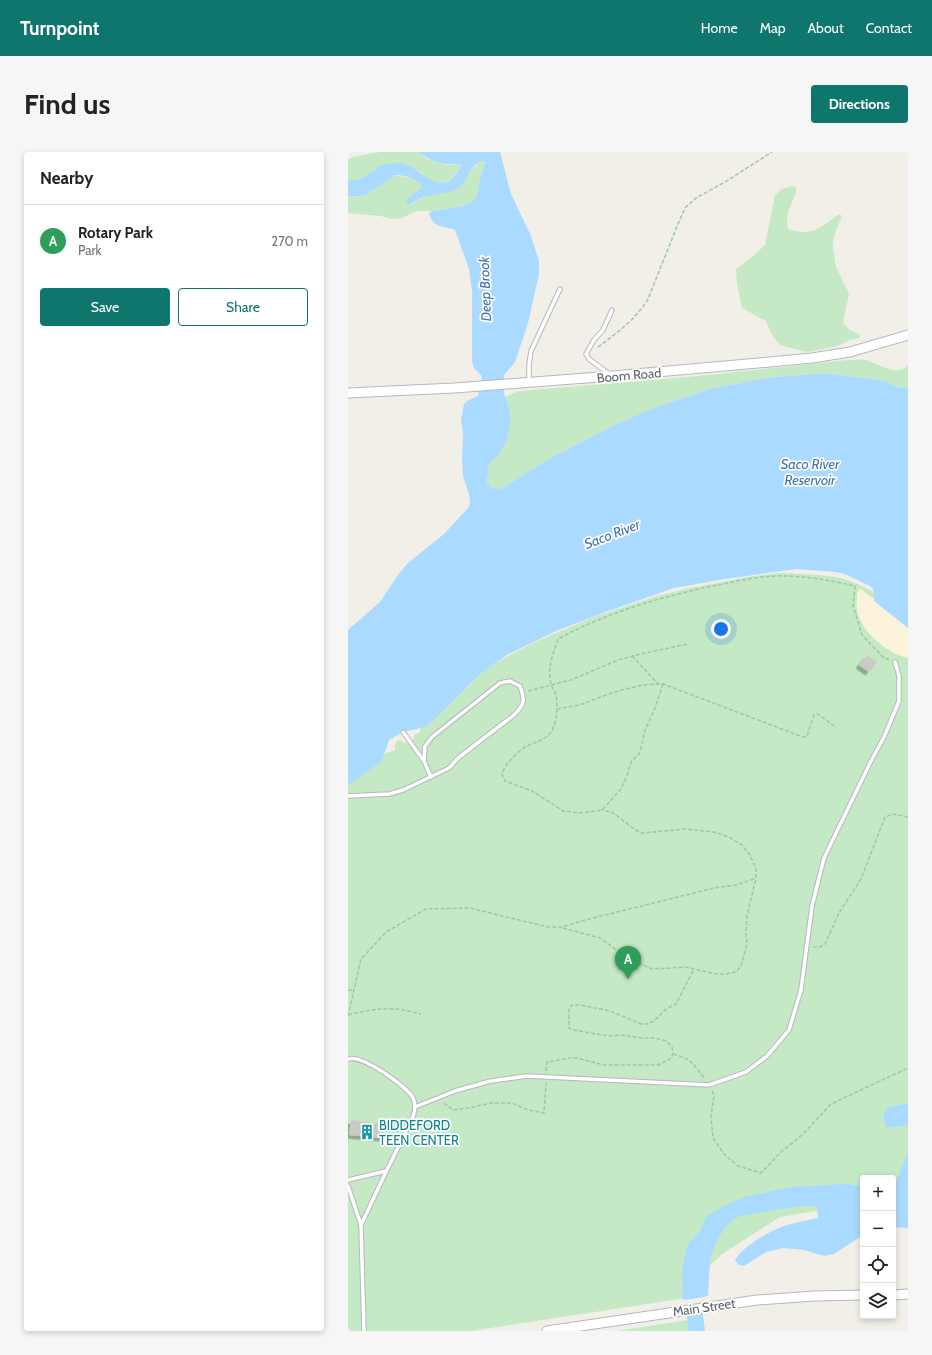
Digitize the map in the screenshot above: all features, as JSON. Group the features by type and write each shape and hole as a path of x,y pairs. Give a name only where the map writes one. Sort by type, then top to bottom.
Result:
{"street":[{"name":"Boom Road","path":"348,393 454,388 612,376 812,358 850,352 908,335"},
{"path":"896,1295 908,1294"},
{"name":"Main Street","path":"547,1331 758,1300 814,1296 860,1295"}],"lane":[{"path":"527,382 532,351 560,289"},
{"path":"612,310 603,330 594,340 586,354 589,359 612,376"},
{"path":"415,1107 440,1097 491,1081 527,1076 709,1085 746,1072 767,1056 789,1030 801,990 812,906 824,858 884,737 899,702 899,676 895,662"},
{"path":"348,796 389,794 403,790 449,768 458,758 514,715 522,707 524,698 520,686 510,681 500,683 432,737 425,746 424,761"},
{"path":"403,732 424,761 431,777"},
{"path":"348,1059 359,1059 393,1079 412,1097 415,1107 413,1117 361,1225"},
{"path":"348,1180 386,1172"},
{"path":"348,1186 361,1225 364,1331"}],"path":[{"path":"586,354 619,332 642,308 648,299 685,208 696,198 725,182 772,152"},
{"path":"562,927 600,938 628,959 652,969 686,967 716,974 736,972 741,966 747,944 747,916 756,878 756,869 750,855 742,845 729,837 714,832 686,829 641,833 612,812 602,810 579,813 562,811 532,791 505,780 502,774 503,769 524,747 541,741 548,735 554,726 557,709 556,695 551,685 550,663 558,639 582,626 683,592 730,582 773,576 788,576 838,582 856,586 853,606 862,635 883,657 895,662"},
{"path":"522,692 571,680 618,660 688,644"},
{"path":"632,656 658,684"},
{"path":"557,709 583,704 593,699 622,691 652,684 663,684 803,737 807,736 814,715 818,714 834,726"},
{"path":"602,810 621,788 627,776 631,762 639,754 644,733 655,708 663,684"},
{"path":"807,946 820,947 825,944 839,913 861,879 885,817 893,814 908,817"},
{"path":"421,1014 406,1010 382,1008 348,1016 361,959 386,932 426,909 470,908 548,927 562,927 714,888 736,885 756,878"},
{"path":"440,1097 446,1105 454,1110 491,1103 512,1103 528,1110 544,1113 547,1062 578,1058 604,1065 658,1065 670,1059 673,1054 672,1047 666,1040 621,1035 609,1036 573,1030 569,1028 569,1010 572,1005 580,1005 610,1011 641,1024 647,1024 654,1021 666,1009 676,1004 694,969"},
{"path":"348,990 354,990"},
{"path":"673,1054 688,1059 695,1064 709,1085 714,1095 710,1118 713,1138 724,1154 738,1166 761,1173 782,1151 802,1135 831,1104 908,1068"}],"green space":[{"path":"380,152 419,152 427,159 447,165 461,164 461,166 448,181 439,183 427,179 423,174 417,171 396,163 377,168 359,180 348,182 348,160 353,157"},
{"path":"478,162 486,162 480,179 477,196 474,200 463,206 432,211 417,211 402,218 391,219 381,216 348,213 348,196 362,195 370,191 380,183 385,176 404,177 413,179 422,184 422,187 415,192 409,205 471,171"},
{"path":"792,186 797,188 787,217 788,229 800,232 814,231 839,214 842,216 834,236 833,248 836,267 849,294 843,323 850,330 860,335 860,338 850,340 838,346 807,352 780,345 771,333 766,321 742,308 737,284 736,269 765,245 775,195 782,189"},
{"path":"848,360 865,360 891,370 902,369 908,366 908,388 896,387 887,382 872,379 833,374 814,374 774,377 713,388 617,424 550,458 499,489 490,487 487,484 489,464 499,455 510,412 505,397 519,391 688,377"},
{"path":"778,573 841,578 876,594 908,616 908,1208 896,1207 896,1175 860,1175 860,1204 780,1217 722,1254 695,1280 693,1297 471,1331 348,1331 348,780 382,755 395,750 395,745 398,740 408,744 413,740 414,735 420,732 420,728 445,700 468,687 479,674 499,661 533,643 591,618 657,596 747,577"},
{"path":"694,1319 689,1324 688,1328 693,1331 617,1331"}],"sand":[{"path":"860,589 871,597 908,616 908,658 900,656 878,642 871,636 861,622 857,609 857,592"}],"water":[{"name":"Saco River Reservoir","path":"419,152 500,152 511,194 531,236 539,261 539,274 528,323 515,362 504,375 504,393 510,412 510,423 507,439 499,455 489,464 487,483 490,487 499,489 506,486 550,458 617,424 657,407 713,388 774,377 833,374 872,379 887,382 896,387 908,388 908,628 874,601 873,589 870,586 845,574 835,572 796,569 674,588 556,631 507,655 480,674 425,727 403,732 389,740 382,761 348,785 348,630 380,602 408,563 444,534 469,507 470,503 469,494 463,476 463,432 461,421 464,404 478,396 482,376 474,368 472,361 472,291 469,269 455,230 439,226 433,221 429,213 432,211 463,206 474,200 477,196 480,179 486,162 481,161 477,163 471,170 464,183 457,189 423,197 409,205 406,202 407,199 422,187 421,184 413,179 399,175 378,179 363,186 374,175 391,164 403,163 432,180 439,182 445,182 452,178 461,166 461,164 449,164 434,161"},
{"path":"908,1103 908,1125 886,1128 883,1116 887,1108"},
{"path":"908,1154 908,1228 896,1227 896,1183"},
{"path":"848,1184 860,1186 860,1237 834,1254 824,1256 804,1250 783,1248 766,1252 744,1266 739,1265 735,1261 742,1251 761,1237 779,1228 793,1223 818,1218 817,1206 801,1206 737,1217 726,1226 717,1240 710,1258 708,1296 683,1300 682,1270 688,1244 700,1231 707,1216 728,1204 745,1197 791,1187"}],"building":[{"path":"867,655 877,662 869,672 859,665"},
{"name":"BIDDEFORD TEEN CENTER","path":"351,1120 385,1124 383,1138 349,1135"}],"waterway":[{"name":"Deep Brook","path":"348,188 361,188 386,172"},
{"path":"695,1316 697,1331"}],"place":[{"name":"Rotary Park","path":"628,979"},
{"name":"BIDDEFORD TEEN CENTER","path":"367,1132"}],"water label":[{"name":"Saco River","path":"612,534"}]}
